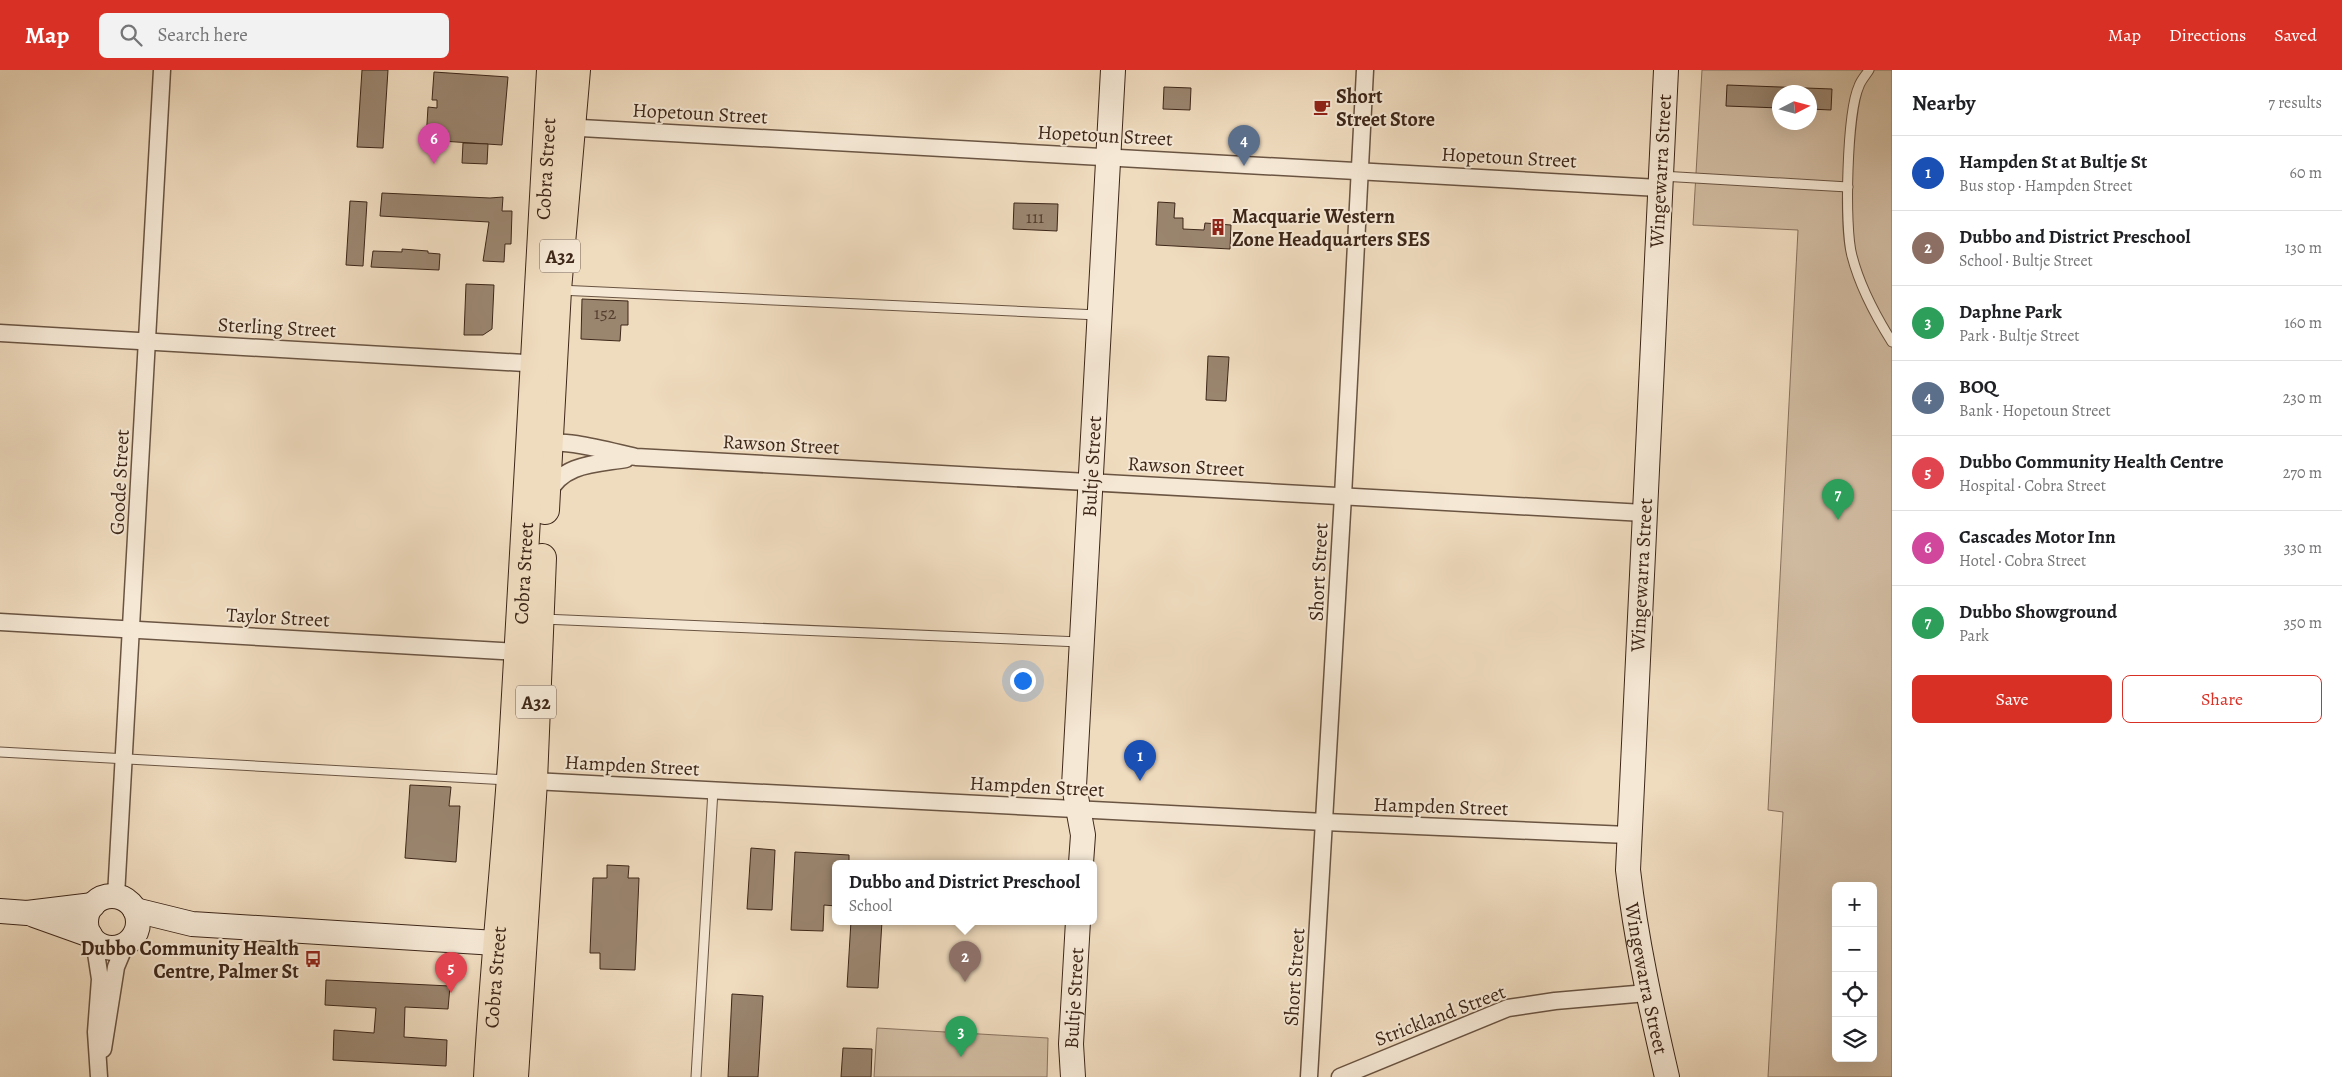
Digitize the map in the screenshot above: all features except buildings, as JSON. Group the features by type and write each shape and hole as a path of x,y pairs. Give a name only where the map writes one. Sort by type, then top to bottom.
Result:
{"highway":[{"name":"Cobra Street","path":"514,1077 525,884 522,780 513,746 517,652 536,507 550,443 543,364 557,290 560,126 551,70"},
{"name":"Cobra Street","path":"488,1077 496,943 522,780 539,621 536,507 543,364 560,126 576,70"},
{"path":"496,943 511,934 516,926 525,884"}],"street":[{"name":"Goode Street","path":"116,896 162,70"},
{"name":"Bultje Street","path":"1081,860 1082,835 1074,786 1113,70"},
{"name":"Short Street","path":"1309,1077 1344,496 1365,70"},
{"name":"Wingewarra Street","path":"1666,70 1659,182 1628,835 1628,870 1633,913 1647,993 1668,1077"},
{"name":"Hopetoun Street","path":"560,126 1360,170 1659,182"},
{"name":"Sterling Street","path":"0,333 543,364"},
{"name":"Rawson Street","path":"550,443 576,444 636,457 1644,513"},
{"name":"Rawson Street","path":"536,507 565,472 588,465 636,457"},
{"path":"517,652 530,643 539,621"},
{"name":"Taylor Street","path":"0,622 517,652"},
{"name":"Hampden Street","path":"522,780 1325,822 1628,835"},
{"path":"99,1072 96,1032 100,979 92,937 86,921 93,905 100,899 116,896 124,899 136,910 192,924 496,943"},
{"path":"0,911 27,913 93,905"},
{"path":"99,1072 107,1033 116,966 138,926 136,910"},
{"path":"27,913 92,937 106,947 114,948 130,939 192,924"},
{"name":"Bultje Street","path":"1073,1077 1071,1044 1078,925"},
{"name":"Strickland Street","path":"1340,1077 1508,1008 1555,1001 1647,993"}],"lane":[{"path":"1869,70 1858,87 1853,115 1848,187 1851,254 1863,290 1892,342"},
{"path":"1659,182 1848,187"},
{"path":"557,290 1101,316"},
{"path":"539,621 1082,642"},
{"path":"0,752 522,780"},
{"path":"696,1077 713,790"}],"shaded area":[{"path":"1702,70 1892,70 1892,1077 1768,1077 1783,812 1768,810 1798,230 1693,225"},
{"path":"877,1028 1048,1038 1047,1077 874,1077"}],"place":[{"name":"Short Street Store","path":"1322,107"},
{"name":"Cascades Motor Inn","path":"434,164"},
{"name":"BOQ","path":"1244,166"},
{"name":"Macquarie Western Zone Headquarters SES","path":"1218,227"},
{"name":"Dubbo Showground","path":"1838,520"},
{"name":"Hampden St at Bultje St","path":"1140,781"},
{"name":"Dubbo Community Health Centre, Palmer St","path":"313,959"},
{"name":"Dubbo and District Preschool","path":"965,982"},
{"name":"Dubbo Community Health Centre","path":"451,993"},
{"name":"Daphne Park","path":"961,1057"}]}
